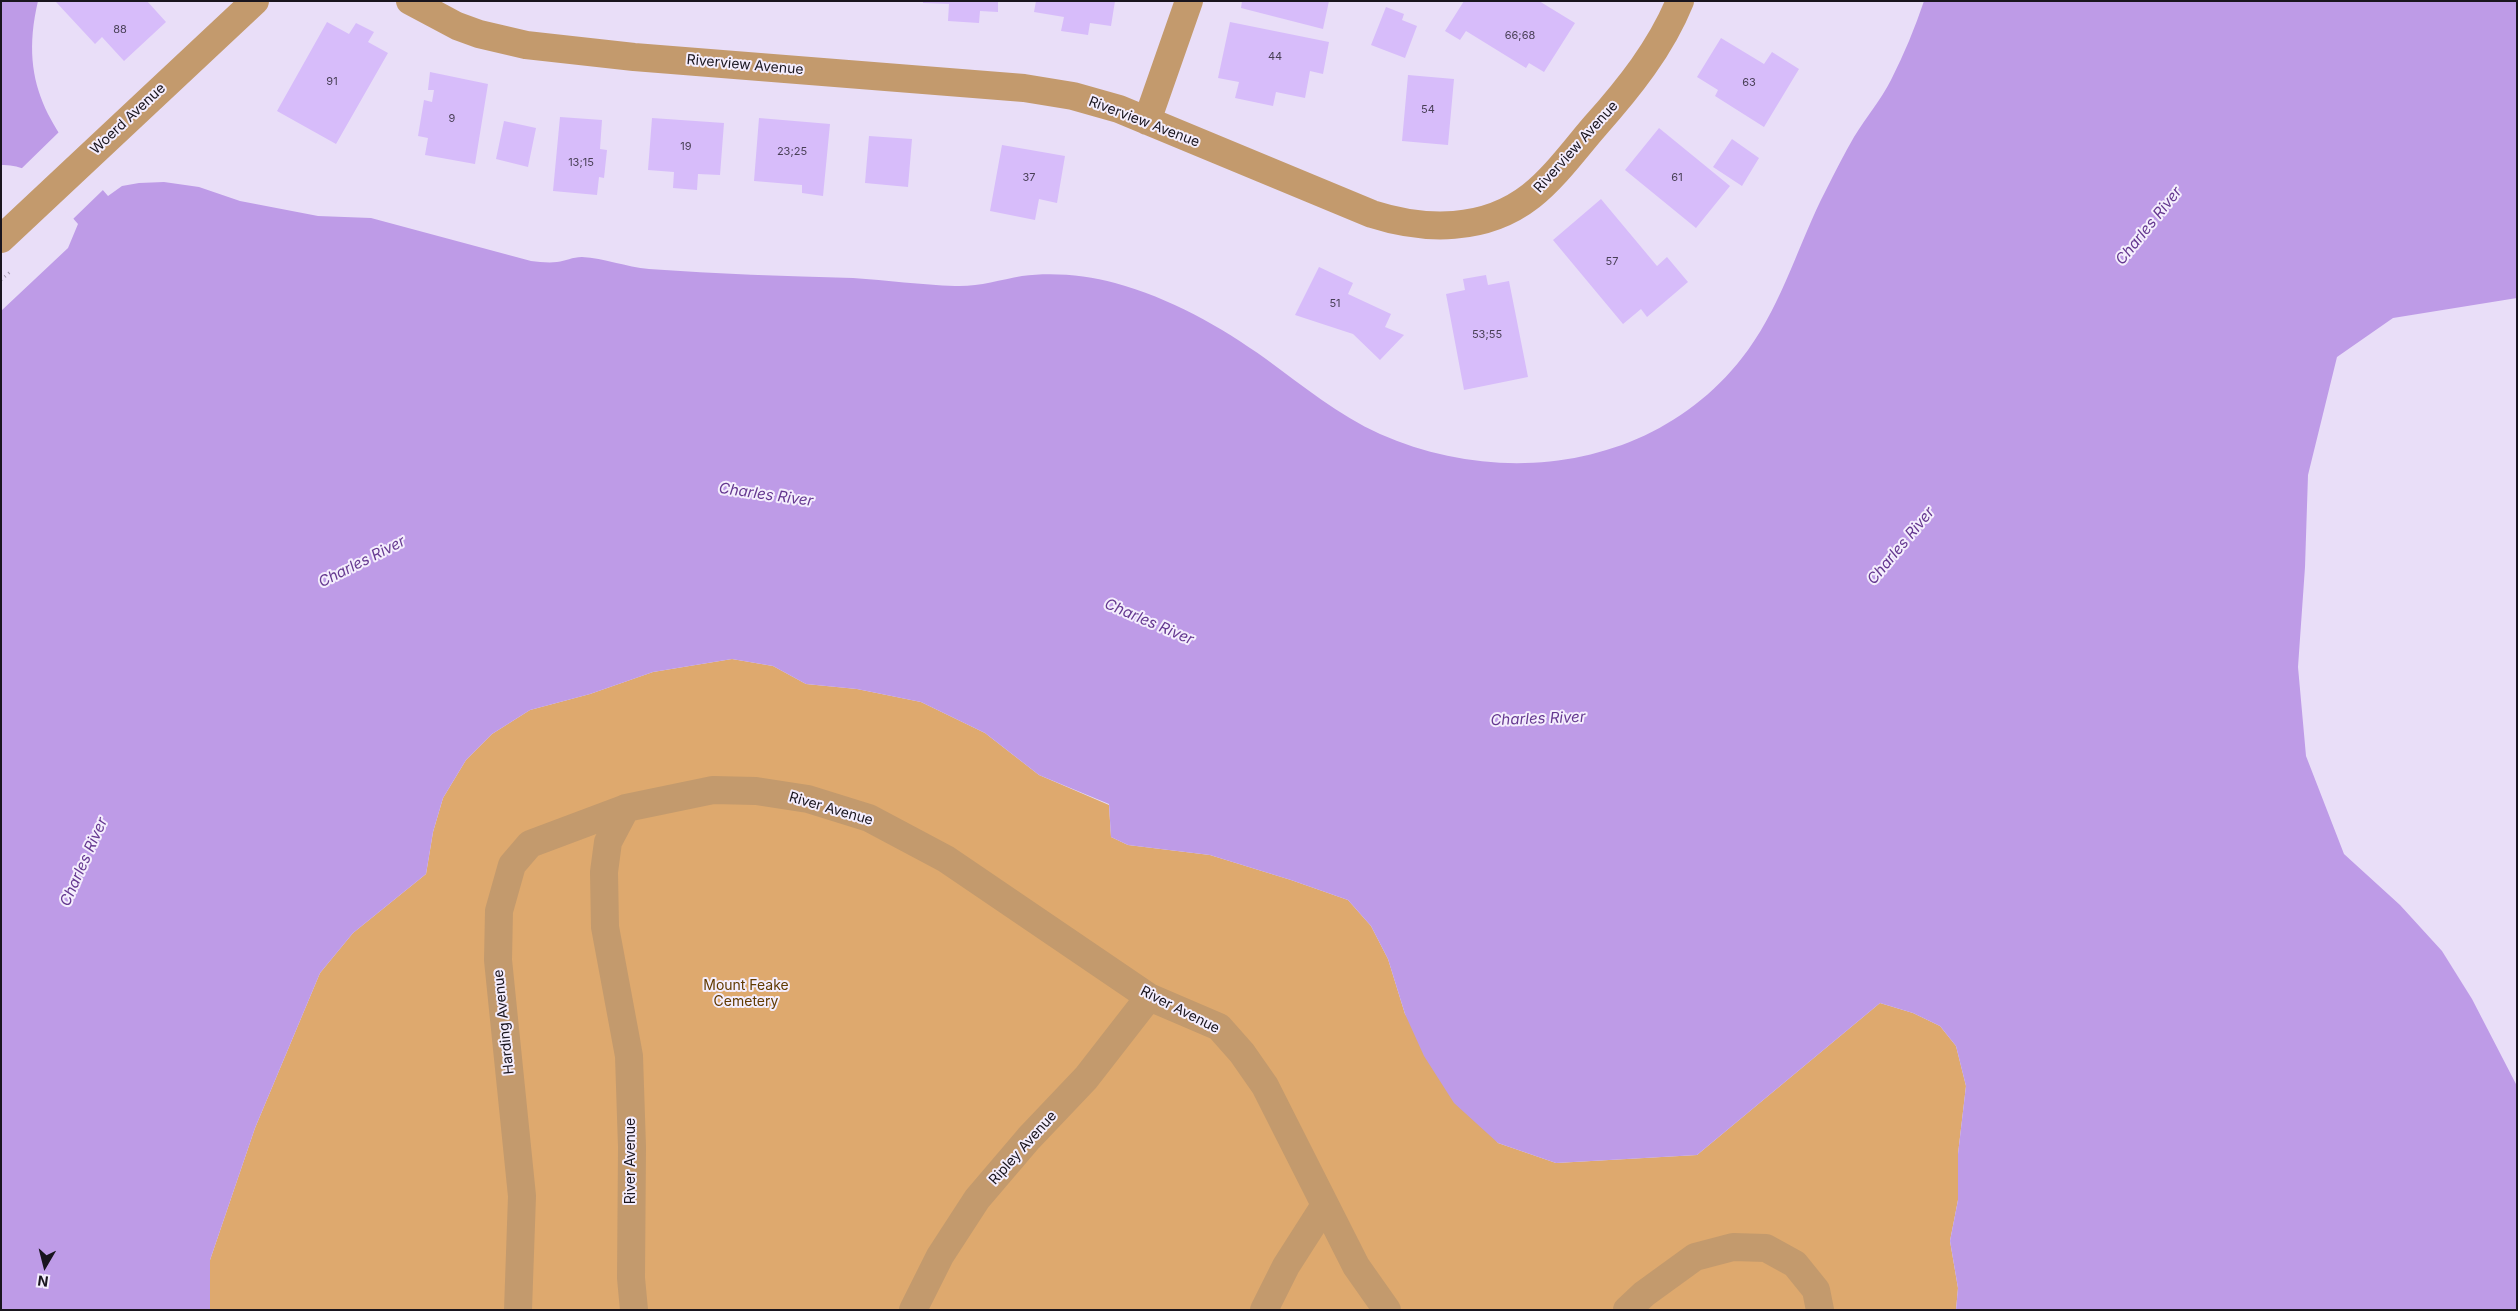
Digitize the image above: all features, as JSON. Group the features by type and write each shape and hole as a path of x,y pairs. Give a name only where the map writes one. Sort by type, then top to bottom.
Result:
{"street":[{"name":"Woerd Avenue","path":"4,237 133,113 255,1"},
{"name":"Riverview Avenue","path":"410,1 435,16 472,32 526,45 634,57 1024,88 1096,101 1349,205 1394,221 1438,226 1482,221 1517,206 1546,181 1634,80 1666,31 1680,1"},
{"path":"1147,121 1189,1"},
{"name":"River Avenue","path":"634,1310 631,1278 632,1147 629,1056 605,927 604,872 608,842 626,808 713,790 756,791 808,799 869,818 946,859 1149,997 1220,1027 1242,1053 1265,1086 1356,1266 1387,1310"},
{"name":"Harding Avenue","path":"518,1310 522,1196 498,960 499,911 512,865 530,844 626,808"},
{"name":"Ripley Avenue","path":"913,1310 940,1256 978,1199 1029,1138 1086,1078 1149,997"},
{"path":"1264,1310 1286,1266 1325,1205"},
{"path":"1627,1310 1644,1294 1695,1257 1733,1247 1766,1248 1795,1264 1816,1290 1820,1310"}],"green space":[{"name":"Mount Feake Cemetery","path":"732,659 773,666 806,684 857,689 921,702 985,733 1039,775 1109,805 1111,837 1128,845 1210,855 1348,900 1371,926 1388,959 1405,1014 1498,1143 1556,1163 1697,1155 1880,1003 1913,1013 1940,1026 1956,1046 1966,1086 1958,1154 1958,1200 1950,1241 1958,1288 1956,1310 210,1310 210,1260 255,1128 320,973 353,933 426,874 433,832 443,798 466,760 492,734 530,710 590,694 653,672"}],"water":[{"name":"Charles River","path":"1,1 38,1 33,32 33,60 37,85 45,108 57,130 72,151 108,196 122,186 139,183 164,182 199,187 240,201 318,216 371,218 531,261 541,262 557,262 582,257 649,269 726,274 853,278 955,286 980,284 1033,275 1057,274 1092,278 1135,289 1175,305 1213,324 1249,347 1335,409 1380,434 1429,451 1479,461 1530,463 1580,457 1628,443 1672,420 1713,389 1748,350 1781,292 1816,210 1843,156 1891,80 1909,41 1924,1 2517,1 2517,298 2393,318 2337,357 2308,475 2305,567 2298,667 2306,756 2344,854 2400,905 2442,951 2472,999 2517,1086 2517,1310 1956,1310 1958,1288 1950,1241 1958,1200 1958,1154 1966,1086 1956,1046 1940,1026 1913,1013 1880,1003 1697,1155 1556,1163 1498,1143 1454,1103 1424,1056 1405,1014 1388,959 1371,926 1348,900 1210,855 1128,845 1111,837 1109,804 1039,775 985,733 921,702 857,689 806,684 773,666 732,659 653,672 590,694 530,710 492,734 466,760 443,798 433,832 426,874 353,933 320,973 255,1128 210,1260 210,1310 1,1310 1,311 68,248 78,224 46,184 36,176 14,166 1,165"}],"pier":[{"path":"60,131 105,188 72,220 39,181 28,172 20,170"}],"building":[{"path":"147,1 166,22 124,61 102,37 95,44 56,2"},
{"path":"923,1 998,1 998,12 980,11 979,23 948,21 949,4 923,3"},
{"path":"1036,1 1115,1 1111,26 1090,23 1088,35 1061,31 1064,17 1034,12"},
{"path":"1242,1 1329,1 1323,29 1241,8"},
{"path":"1464,1 1539,1 1575,23 1544,72 1529,63 1526,68 1466,31 1460,40 1445,31"},
{"path":"1386,7 1404,14 1402,20 1417,26 1405,58 1371,45"},
{"path":"327,22 349,34 356,23 374,32 368,42 388,53 336,144 277,111"},
{"path":"1230,22 1329,42 1323,74 1310,71 1305,98 1276,92 1273,106 1235,98 1239,82 1218,78"},
{"path":"1721,38 1764,64 1772,52 1799,69 1764,127 1715,96 1718,90 1697,77"},
{"path":"430,72 488,84 475,164 425,155 428,138 418,136 424,100 432,102 434,90 428,90"},
{"path":"1408,75 1454,79 1448,145 1402,141"},
{"path":"560,117 602,120 600,149 607,150 604,178 599,177 597,195 553,191"},
{"path":"652,118 724,123 720,175 698,174 697,190 673,188 674,172 648,170"},
{"path":"759,118 830,124 823,196 802,193 802,185 754,181"},
{"path":"504,121 536,128 528,167 496,159"},
{"path":"1659,128 1730,186 1696,228 1625,170"},
{"path":"869,136 912,139 908,187 865,183"},
{"path":"1732,139 1759,158 1742,186 1713,167"},
{"path":"1002,145 1065,156 1057,203 1039,199 1035,220 990,211"},
{"path":"1601,199 1657,266 1667,257 1688,282 1647,317 1641,309 1623,324 1553,240"},
{"path":"1319,267 1353,283 1348,294 1391,314 1385,327 1404,335 1380,360 1353,334 1295,315"},
{"path":"1486,275 1488,285 1509,281 1528,377 1464,390 1446,294 1465,290 1463,279"}]}
